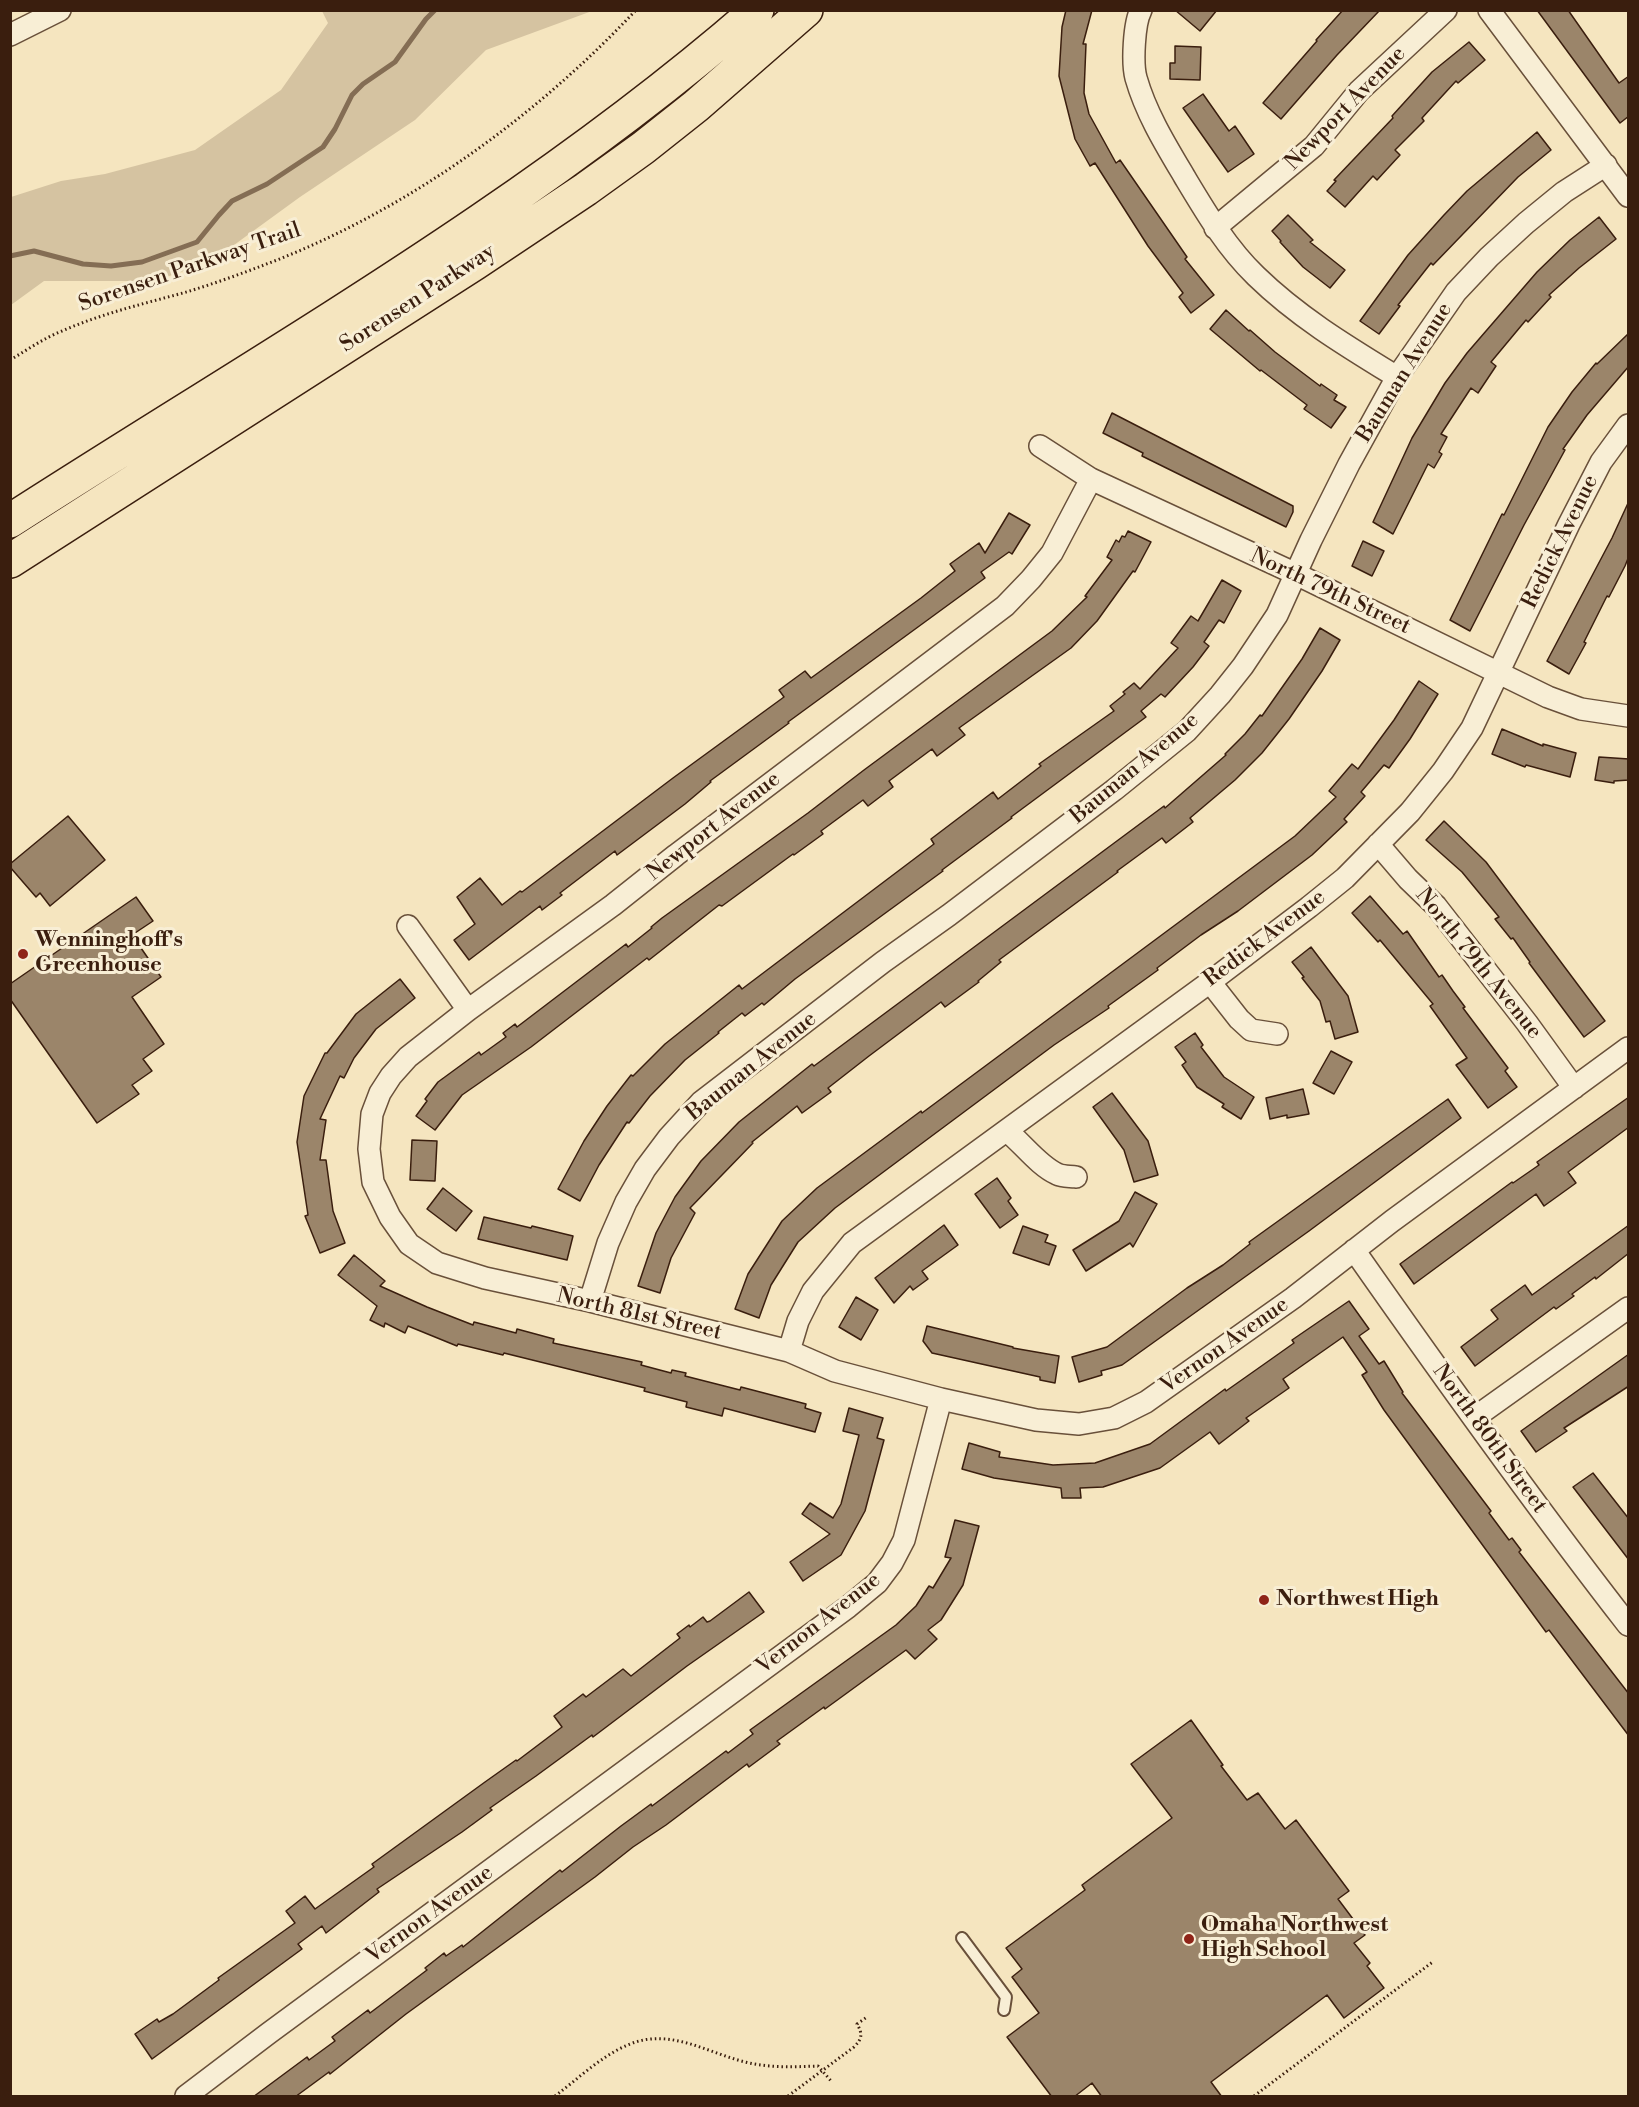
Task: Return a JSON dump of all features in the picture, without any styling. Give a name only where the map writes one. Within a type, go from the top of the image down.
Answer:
[{"type":"main road","name":"Sorensen Parkway","points":[[10,521],[437,250],[529,187],[665,88],[757,10]]},
{"type":"main road","name":"Sorensen Parkway","points":[[10,561],[475,263],[586,189],[696,106],[806,10]]},
{"type":"street","points":[[10,35],[60,10]]},
{"type":"street","points":[[1141,10],[1136,20],[1135,75],[1147,110],[1215,228],[1254,275],[1281,299],[1322,331],[1397,377]]},
{"type":"street","name":"Newport Avenue","points":[[1215,228],[1314,146],[1359,91],[1446,10]]},
{"type":"street","points":[[1489,10],[1629,196]]},
{"type":"street","name":"Bauman Avenue","points":[[590,1301],[608,1243],[626,1202],[645,1169],[669,1137],[701,1102],[883,962],[1114,790],[1187,731],[1220,695],[1243,666],[1277,615],[1349,464],[1397,377],[1456,291],[1489,257],[1564,192],[1606,165]]},
{"type":"street","name":"Redick Avenue","points":[[789,1351],[798,1321],[813,1291],[852,1243],[1210,982],[1345,878],[1410,812],[1443,771],[1472,728],[1601,462],[1629,425]]},
{"type":"street","name":"North 79th Street","points":[[1040,446],[1090,479],[1296,574],[1548,697],[1581,710],[1629,716]]},
{"type":"street","name":"Newport Avenue","points":[[373,1182],[369,1149],[372,1114],[380,1093],[408,1057],[468,1010],[614,905],[686,847],[1005,606],[1052,553],[1090,479]]},
{"type":"street","name":"North 79th Avenue","points":[[1378,844],[1408,879],[1436,906],[1527,1023],[1574,1088]]},
{"type":"street","points":[[408,926],[468,1010]]},
{"type":"street","points":[[1210,982],[1239,1019],[1251,1030],[1277,1034]]},
{"type":"street","name":"Vernon Avenue","points":[[186,2097],[269,2033],[877,1583],[892,1563],[904,1540],[941,1399],[1036,1420],[1079,1424],[1114,1418],[1146,1402],[1293,1298],[1354,1250],[1629,1048]]},
{"type":"street","points":[[1007,1131],[1051,1170],[1059,1175],[1076,1177]]},
{"type":"street","name":"North 81st Street","points":[[373,1182],[390,1217],[409,1244],[437,1263],[504,1283],[590,1301],[789,1351],[835,1371],[941,1399]]},
{"type":"street","name":"North 80th Street","points":[[1354,1250],[1557,1534],[1629,1624]]},
{"type":"street","points":[[1474,1418],[1629,1308]]},
{"type":"lane","points":[[962,1938],[1006,1997],[1004,2010]]},
{"type":"path","name":"Sorensen Parkway Trail","points":[[10,360],[59,331],[186,292],[266,264],[327,238],[379,211],[454,165],[542,100],[610,38],[636,10]]},
{"type":"path","points":[[1254,2097],[1434,1961]]},
{"type":"path","points":[[788,2097],[861,2041],[862,2035],[857,2024],[867,2017]]},
{"type":"path","points":[[555,2097],[628,2045],[658,2037],[671,2038],[744,2062],[770,2067],[818,2067],[832,2082]]},
{"type":"shaded area","points":[[322,11],[592,11],[486,50],[415,120],[300,197],[212,261],[155,281],[44,281],[11,305],[11,197],[61,181],[105,174],[195,150],[281,90],[328,23]]},
{"type":"building","points":[[1066,10],[1092,10],[1083,44],[1086,44],[1084,93],[1089,114],[1116,163],[1120,160],[1187,257],[1185,259],[1214,295],[1191,313],[1179,297],[1183,293],[1148,246],[1095,163],[1090,166],[1075,139],[1059,76],[1062,27]]},
{"type":"building","points":[[1175,10],[1217,10],[1200,31]]},
{"type":"building","points":[[1343,10],[1380,10],[1281,119],[1263,103]]},
{"type":"building","points":[[1537,10],[1568,10],[1619,83],[1629,76],[1629,116],[1620,123]]},
{"type":"building","points":[[1469,42],[1485,60],[1458,83],[1456,81],[1422,118],[1424,121],[1395,150],[1400,155],[1377,180],[1373,176],[1345,207],[1327,191],[1336,181],[1334,180],[1393,118],[1392,116],[1432,72]]},
{"type":"building","points":[[1175,46],[1201,47],[1200,80],[1170,79],[1170,63],[1175,63]]},
{"type":"building","points":[[1203,94],[1229,131],[1235,126],[1254,154],[1228,172],[1183,108]]},
{"type":"building","points":[[1537,132],[1551,150],[1518,177],[1433,265],[1431,263],[1398,305],[1400,306],[1379,334],[1360,321],[1408,255],[1444,215],[1467,191]]},
{"type":"building","points":[[1288,215],[1313,240],[1310,242],[1345,270],[1330,288],[1303,267],[1272,231]]},
{"type":"building","points":[[1599,217],[1616,239],[1549,295],[1551,297],[1528,322],[1526,320],[1491,362],[1496,366],[1478,393],[1471,388],[1441,434],[1447,437],[1439,452],[1442,454],[1434,468],[1428,464],[1393,534],[1373,522],[1412,438],[1445,383],[1467,353],[1537,272],[1570,240]]},
{"type":"building","points":[[1226,310],[1275,352],[1320,386],[1321,384],[1337,395],[1334,400],[1346,407],[1331,428],[1304,409],[1307,405],[1260,371],[1210,329]]},
{"type":"building","points":[[1629,333],[1629,366],[1587,415],[1563,449],[1565,450],[1470,631],[1450,620],[1548,427],[1596,363]]},
{"type":"building","points":[[1112,413],[1293,506],[1293,512],[1286,527],[1142,456],[1143,453],[1103,433]]},
{"type":"building","points":[[1629,501],[1629,556],[1569,674],[1547,661]]},
{"type":"building","points":[[1009,513],[1030,525],[1012,554],[1009,552],[981,572],[985,578],[788,722],[617,855],[615,851],[560,893],[562,895],[542,910],[540,906],[469,960],[454,940],[475,924],[457,897],[480,878],[502,905],[520,891],[522,892],[784,697],[779,690],[805,671],[811,678],[921,598],[955,571],[950,564],[979,543],[985,553]]},
{"type":"building","points":[[1128,531],[1151,542],[1135,572],[1133,571],[1097,621],[1071,648],[959,728],[965,735],[937,756],[932,749],[889,781],[893,787],[868,806],[863,800],[821,831],[823,834],[722,906],[719,905],[649,960],[647,958],[531,1047],[462,1095],[435,1130],[416,1116],[438,1082],[479,1052],[481,1055],[506,1037],[503,1033],[515,1024],[517,1027],[626,944],[628,947],[662,918],[808,813],[1052,631],[1087,597],[1085,596],[1112,560],[1107,557],[1116,540],[1119,542]]},
{"type":"building","points":[[1363,541],[1384,551],[1372,576],[1352,566]]},
{"type":"building","points":[[1222,580],[1241,591],[1224,623],[1219,620],[1204,642],[1209,646],[1165,697],[1161,694],[1141,711],[1146,717],[1011,817],[943,871],[795,979],[764,1005],[762,1003],[745,1016],[742,1013],[685,1060],[650,1096],[629,1123],[627,1122],[599,1165],[580,1201],[558,1189],[584,1141],[631,1075],[633,1076],[665,1044],[739,985],[742,989],[934,844],[931,839],[993,792],[998,799],[1041,766],[1039,764],[1114,711],[1110,706],[1125,694],[1123,692],[1134,683],[1140,689],[1178,648],[1171,643],[1191,616],[1198,621]]},
{"type":"building","points":[[1320,628],[1340,640],[1322,671],[1262,753],[1235,780],[1190,818],[1193,822],[1166,843],[1162,838],[1117,871],[999,960],[1001,962],[979,982],[945,1007],[941,1002],[828,1088],[831,1092],[802,1113],[797,1106],[752,1142],[690,1208],[695,1213],[671,1258],[660,1293],[638,1286],[656,1233],[675,1197],[701,1161],[739,1122],[812,1064],[814,1066],[1164,806],[1165,808],[1226,755],[1260,715],[1262,716],[1302,659]]},
{"type":"building","points":[[1419,681],[1438,694],[1389,768],[1384,765],[1361,792],[1365,796],[1344,819],[1347,822],[1312,855],[1157,968],[1158,970],[1108,1006],[1109,1008],[1054,1045],[835,1208],[798,1242],[771,1285],[759,1318],[735,1309],[748,1274],[782,1221],[817,1188],[921,1111],[922,1113],[1295,836],[1336,797],[1329,791],[1352,764],[1358,769]]},
{"type":"building","points":[[1502,729],[1543,746],[1543,744],[1576,753],[1570,777],[1526,765],[1525,767],[1492,754]]},
{"type":"building","points":[[1599,757],[1629,759],[1629,780],[1614,781],[1614,783],[1595,780]]},
{"type":"building","points":[[68,816],[105,860],[50,906],[40,893],[36,897],[10,867],[10,864]]},
{"type":"building","points":[[1444,821],[1486,862],[1605,1021],[1584,1037],[1513,938],[1511,939],[1495,919],[1499,917],[1462,872],[1426,840]]},
{"type":"building","points":[[1370,896],[1403,934],[1407,931],[1439,977],[1442,975],[1465,1007],[1463,1008],[1508,1068],[1505,1071],[1517,1087],[1488,1108],[1456,1065],[1467,1058],[1430,1006],[1433,1004],[1380,940],[1378,942],[1352,913]]},
{"type":"building","points":[[136,897],[153,921],[132,935],[161,977],[132,997],[164,1044],[143,1059],[152,1071],[132,1085],[139,1094],[97,1123],[10,999],[10,984]]},
{"type":"building","points":[[1311,947],[1348,996],[1358,1032],[1335,1039],[1330,1021],[1326,1022],[1320,1001],[1292,962]]},
{"type":"building","points":[[400,979],[415,998],[376,1029],[354,1058],[344,1078],[340,1076],[320,1119],[326,1120],[320,1160],[326,1160],[333,1211],[345,1243],[320,1253],[305,1216],[308,1215],[297,1142],[304,1096],[325,1053],[356,1014]]},
{"type":"building","points":[[1195,1033],[1203,1045],[1201,1047],[1224,1077],[1254,1097],[1241,1119],[1222,1107],[1224,1104],[1197,1087],[1182,1065],[1186,1062],[1175,1047]]},
{"type":"building","points":[[1331,1051],[1352,1062],[1334,1094],[1313,1083]]},
{"type":"building","points":[[1303,1089],[1309,1114],[1287,1118],[1287,1115],[1270,1119],[1266,1098]]},
{"type":"building","points":[[1112,1093],[1148,1141],[1158,1175],[1134,1182],[1124,1150],[1093,1107]]},
{"type":"building","points":[[1629,1097],[1629,1127],[1568,1172],[1576,1183],[1544,1206],[1536,1194],[1414,1284],[1400,1264],[1512,1182],[1539,1165],[1537,1162]]},
{"type":"building","points":[[1448,1099],[1461,1118],[1309,1231],[1122,1365],[1101,1371],[1102,1375],[1079,1382],[1072,1357],[1107,1347],[1187,1288],[1223,1265],[1250,1244],[1249,1242]]},
{"type":"building","points":[[412,1140],[437,1141],[435,1181],[410,1180]]},
{"type":"building","points":[[997,1178],[1011,1198],[1008,1201],[1018,1215],[1000,1228],[975,1194]]},
{"type":"building","points":[[443,1188],[472,1211],[456,1231],[427,1209]]},
{"type":"building","points":[[1135,1192],[1157,1204],[1133,1247],[1130,1243],[1086,1271],[1073,1250],[1119,1221]]},
{"type":"building","points":[[484,1217],[573,1236],[567,1260],[478,1239]]},
{"type":"building","points":[[944,1225],[958,1245],[922,1271],[928,1279],[913,1290],[910,1286],[894,1303],[875,1278]]},
{"type":"building","points":[[1629,1225],[1629,1253],[1596,1279],[1595,1277],[1572,1294],[1574,1296],[1556,1309],[1554,1307],[1475,1366],[1461,1347],[1498,1319],[1491,1310],[1525,1285],[1532,1295]]},
{"type":"building","points":[[1023,1226],[1048,1235],[1045,1242],[1056,1246],[1049,1265],[1013,1253]]},
{"type":"building","points":[[354,1255],[385,1281],[380,1286],[473,1325],[474,1322],[516,1333],[517,1329],[554,1339],[553,1343],[642,1362],[641,1365],[671,1373],[672,1370],[686,1373],[685,1376],[740,1390],[741,1387],[806,1404],[805,1408],[821,1413],[815,1432],[724,1408],[722,1416],[686,1407],[687,1402],[644,1391],[645,1388],[504,1353],[503,1355],[458,1344],[457,1346],[408,1326],[405,1333],[385,1323],[384,1327],[370,1320],[377,1306],[338,1275]]},
{"type":"building","points":[[856,1297],[878,1310],[861,1340],[839,1327]]},
{"type":"building","points":[[1349,1301],[1369,1329],[1359,1336],[1379,1364],[1384,1361],[1402,1393],[1491,1511],[1489,1513],[1509,1540],[1512,1538],[1521,1550],[1519,1552],[1629,1694],[1629,1736],[1549,1630],[1546,1632],[1384,1410],[1362,1375],[1367,1372],[1343,1337],[1283,1379],[1289,1388],[1246,1418],[1249,1421],[1219,1444],[1210,1432],[1160,1468],[1103,1487],[1080,1488],[1081,1498],[1062,1498],[1061,1488],[994,1478],[962,1469],[969,1443],[1000,1452],[999,1457],[1053,1465],[1095,1463],[1150,1444],[1225,1389],[1226,1391],[1294,1343],[1292,1340]]},
{"type":"building","points":[[927,1326],[1013,1348],[1059,1356],[1055,1383],[1040,1380],[1040,1377],[932,1353],[923,1341]]},
{"type":"building","points":[[1629,1354],[1629,1386],[1564,1428],[1567,1431],[1536,1452],[1521,1431]]},
{"type":"building","points":[[849,1408],[883,1418],[877,1438],[884,1440],[865,1511],[841,1555],[803,1581],[790,1562],[830,1534],[802,1514],[810,1503],[833,1518],[841,1504],[859,1435],[843,1431]]},
{"type":"building","points":[[1593,1473],[1629,1519],[1629,1560],[1573,1487]]},
{"type":"building","points":[[955,1520],[979,1526],[963,1585],[941,1620],[928,1630],[937,1639],[915,1659],[906,1650],[825,1709],[824,1707],[777,1741],[780,1744],[749,1767],[747,1764],[633,1847],[406,2014],[330,2074],[329,2072],[295,2097],[253,2097],[307,2057],[309,2060],[335,2041],[332,2037],[368,2010],[370,2013],[427,1970],[425,1968],[444,1953],[446,1956],[462,1945],[463,1947],[560,1870],[562,1872],[621,1826],[726,1751],[728,1753],[753,1734],[750,1730],[896,1625],[916,1606],[929,1586],[933,1588],[951,1558],[945,1557]]},
{"type":"building","points":[[749,1592],[764,1612],[687,1666],[593,1737],[592,1735],[490,1808],[492,1810],[462,1832],[377,1889],[379,1892],[326,1933],[322,1926],[298,1944],[302,1949],[152,2059],[135,2034],[157,2019],[159,2022],[173,2014],[219,1980],[218,1978],[295,1923],[286,1911],[305,1896],[315,1909],[374,1867],[372,1864],[562,1727],[554,1716],[583,1694],[586,1697],[623,1669],[631,1676],[680,1638],[677,1634],[689,1625],[690,1627],[703,1617],[707,1622],[710,1621]]},
{"type":"building","name":"Omaha Northwest High School","points":[[1191,1720],[1223,1765],[1221,1766],[1247,1800],[1258,1793],[1285,1829],[1296,1820],[1349,1891],[1338,1899],[1365,1935],[1354,1943],[1370,1963],[1367,1966],[1384,1988],[1344,2018],[1327,1995],[1211,2082],[1222,2097],[1102,2097],[1092,2083],[1074,2097],[1052,2097],[1007,2037],[1039,2013],[1012,1977],[1022,1969],[1006,1948],[1085,1890],[1082,1885],[1172,1818],[1131,1764]]},
{"type":"waterway","points":[[10,256],[34,251],[83,264],[111,266],[142,262],[197,242],[232,201],[267,184],[323,147],[352,95],[363,84],[395,62],[435,10]]},
{"type":"place","name":"Wenninghoff's Greenhouse","points":[[23,954]]},
{"type":"place","name":"Northwest High","points":[[1264,1600]]},
{"type":"place","name":"Omaha Northwest High School","points":[[1189,1939]]}]
